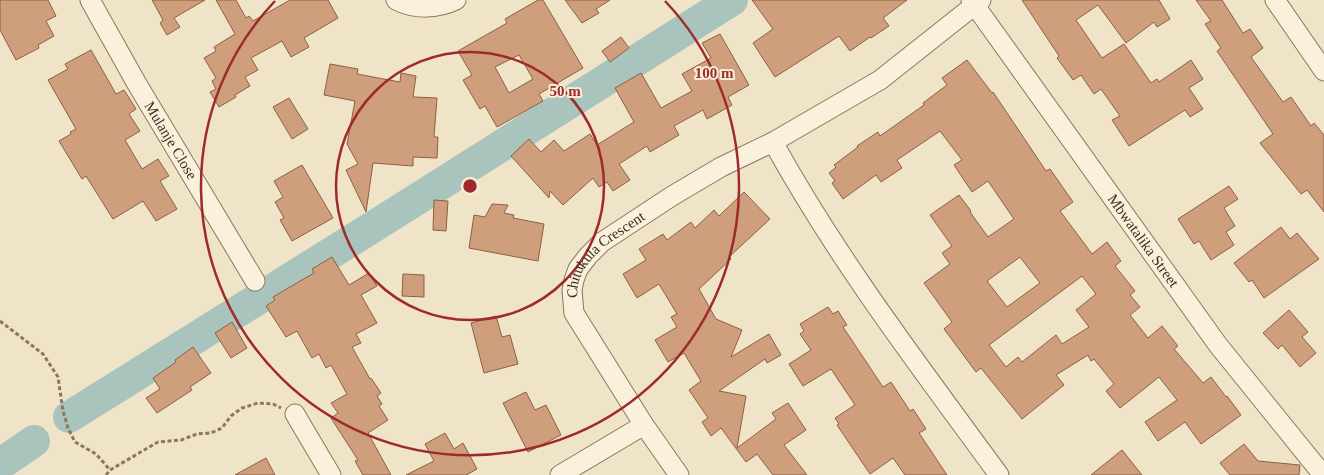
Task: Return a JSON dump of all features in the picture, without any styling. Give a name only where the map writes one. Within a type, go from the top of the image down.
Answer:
[{"type":"street","name":"Mulanje Close","points":[[90,0],[137,84],[255,281]]},
{"type":"street","points":[[396,0],[416,7],[431,8],[456,0]]},
{"type":"street","points":[[1275,0],[1324,71]]},
{"type":"street","name":"Chitukula Crescent","points":[[679,475],[644,425],[574,313],[572,290],[578,269],[602,242],[649,212],[721,167],[773,142],[880,80],[976,2]]},
{"type":"street","name":"Mbwatalika Street","points":[[976,2],[1218,345],[1323,475]]},
{"type":"street","points":[[773,142],[792,178],[883,317],[1000,475]]},
{"type":"street","points":[[294,414],[332,475]]},
{"type":"street","points":[[560,475],[644,425]]},
{"type":"path","points":[[0,321],[43,354],[58,377],[63,411],[75,442],[96,454],[110,470]]},
{"type":"path","points":[[106,475],[110,470],[158,442],[181,440],[197,434],[211,433],[222,428],[231,416],[242,408],[258,403],[274,404],[294,414]]},
{"type":"building","points":[[0,0],[48,0],[56,16],[46,21],[54,36],[38,45],[39,48],[16,60],[0,30]]},
{"type":"building","points":[[152,0],[205,0],[174,18],[180,27],[167,35],[160,23],[163,20]]},
{"type":"building","points":[[216,0],[236,0],[246,18],[249,16],[253,21],[290,0],[328,0],[338,18],[304,38],[309,47],[291,57],[282,41],[251,58],[258,70],[245,77],[250,86],[219,107],[210,92],[216,89],[212,81],[216,78],[204,58],[216,51],[214,47],[235,34]]},
{"type":"building","points":[[538,0],[543,0],[583,68],[539,94],[543,101],[497,127],[485,106],[480,109],[463,80],[472,75],[458,51],[507,23],[505,19]],"holes":[[[519,55],[533,79],[509,93],[495,67]]]},
{"type":"building","points":[[565,0],[610,0],[596,9],[599,13],[582,23]]},
{"type":"building","points":[[752,0],[907,0],[883,18],[889,26],[850,51],[839,36],[775,77],[753,43],[773,29]]},
{"type":"building","points":[[1022,0],[1159,0],[1170,19],[1157,27],[1154,22],[1126,43],[1098,5],[1076,20],[1102,58],[1124,44],[1151,83],[1157,79],[1159,82],[1191,60],[1203,79],[1189,88],[1203,109],[1190,117],[1185,110],[1129,146],[1112,120],[1120,116],[1101,89],[1094,94],[1081,75],[1073,80],[1057,58],[1059,56]]},
{"type":"building","points":[[1196,0],[1222,0],[1243,33],[1250,29],[1263,48],[1251,57],[1283,102],[1291,97],[1311,126],[1314,123],[1324,135],[1324,212],[1307,190],[1301,194],[1260,143],[1273,134],[1217,51],[1221,48],[1205,24],[1211,21]]},
{"type":"building","points":[[720,34],[749,85],[728,97],[732,105],[707,119],[703,110],[674,126],[679,135],[650,152],[647,146],[619,164],[630,180],[613,191],[607,182],[599,187],[593,178],[563,205],[550,191],[549,198],[511,156],[529,139],[541,152],[554,140],[564,151],[590,134],[597,145],[634,122],[615,88],[641,73],[661,108],[692,91],[682,74],[711,58],[702,43]]},
{"type":"building","points":[[621,37],[629,48],[610,62],[602,51]]},
{"type":"building","points":[[91,50],[116,94],[124,90],[136,109],[129,114],[140,131],[125,140],[142,169],[158,159],[169,176],[160,181],[177,209],[156,221],[143,201],[113,219],[86,176],[82,179],[59,141],[76,129],[48,80],[68,69],[65,64]]},
{"type":"building","points":[[967,60],[993,92],[1046,171],[1050,169],[1073,202],[1060,211],[1092,254],[1107,242],[1121,261],[1115,266],[1135,291],[1130,295],[1140,307],[1130,315],[1148,338],[1162,326],[1178,346],[1174,349],[1203,383],[1211,377],[1241,415],[1201,444],[1185,422],[1158,441],[1145,422],[1177,400],[1159,377],[1120,408],[1106,391],[1114,384],[1094,359],[1091,361],[1088,355],[1056,375],[1064,385],[1022,419],[981,368],[976,372],[944,329],[952,322],[924,283],[950,264],[942,253],[952,246],[930,215],[959,195],[988,237],[1014,219],[988,181],[972,192],[954,165],[962,160],[940,131],[897,160],[902,168],[881,182],[876,175],[843,199],[832,183],[835,181],[829,173],[836,167],[834,165],[857,146],[878,132],[880,136],[924,105],[923,103],[947,85],[942,78]],"holes":[[[1020,257],[1040,283],[1007,307],[987,281]],[[1082,276],[1096,294],[1076,310],[1089,327],[1062,344],[1056,335],[1022,362],[1018,357],[1006,367],[989,345]]]},
{"type":"building","points":[[330,64],[358,69],[357,74],[400,82],[401,73],[416,76],[413,97],[437,98],[434,137],[438,137],[437,158],[413,157],[413,166],[373,163],[366,212],[346,170],[358,164],[347,144],[355,101],[324,95]]},
{"type":"building","points":[[289,98],[308,129],[292,139],[273,107]]},
{"type":"building","points":[[302,165],[333,218],[292,241],[280,220],[284,218],[275,202],[283,197],[274,181]]},
{"type":"building","points":[[1229,186],[1238,199],[1224,208],[1235,226],[1226,232],[1234,245],[1211,260],[1199,241],[1194,244],[1178,219]]},
{"type":"building","points":[[744,192],[770,219],[729,257],[731,259],[699,289],[716,319],[742,330],[731,357],[769,334],[781,355],[767,363],[765,359],[719,391],[746,396],[737,448],[776,419],[772,413],[788,403],[806,430],[784,445],[807,475],[773,475],[757,454],[746,462],[721,428],[711,436],[702,422],[708,418],[689,390],[701,381],[684,353],[668,362],[655,340],[677,327],[671,317],[677,314],[659,284],[637,298],[623,274],[646,260],[639,249],[663,234],[667,240],[691,222],[695,228],[714,210],[719,216]]},
{"type":"building","points":[[434,200],[448,201],[446,231],[433,230]]},
{"type":"building","points":[[492,204],[508,205],[504,213],[514,215],[513,218],[544,224],[538,261],[469,248],[474,215],[485,217]]},
{"type":"building","points":[[1281,227],[1290,239],[1297,233],[1319,259],[1264,298],[1252,280],[1249,282],[1234,263]]},
{"type":"building","points":[[332,257],[349,285],[369,273],[377,286],[361,295],[377,323],[356,334],[361,343],[352,347],[370,379],[381,393],[377,396],[382,404],[379,406],[388,420],[368,433],[391,475],[363,475],[355,461],[358,460],[331,418],[338,413],[331,403],[347,394],[331,365],[326,368],[319,354],[312,358],[297,331],[286,337],[266,306],[275,300],[273,297],[314,273],[312,269]]},
{"type":"building","points":[[403,274],[424,275],[424,297],[402,296]]},
{"type":"building","points":[[828,307],[833,314],[838,311],[847,325],[843,327],[883,387],[891,382],[910,411],[913,409],[926,429],[919,433],[947,475],[905,475],[893,458],[870,474],[837,425],[839,424],[835,418],[855,405],[831,369],[803,386],[789,364],[811,350],[800,334],[804,331],[800,324]]},
{"type":"building","points":[[1289,310],[1308,332],[1302,337],[1316,353],[1300,367],[1282,345],[1278,349],[1263,333]]},
{"type":"building","points":[[496,316],[502,337],[510,335],[518,364],[484,373],[471,323]]},
{"type":"building","points":[[232,322],[247,348],[231,358],[215,333]]},
{"type":"building","points":[[193,347],[211,373],[190,387],[192,390],[157,413],[146,398],[160,389],[153,378]]},
{"type":"building","points":[[526,392],[535,410],[546,405],[561,435],[528,452],[503,403]]},
{"type":"building","points":[[445,433],[454,449],[463,443],[477,469],[466,475],[406,475],[434,461],[425,444]]},
{"type":"building","points":[[1244,444],[1258,461],[1300,465],[1299,475],[1230,475],[1220,463]]},
{"type":"building","points":[[1122,450],[1142,475],[1091,475]]},
{"type":"building","points":[[266,458],[275,475],[235,475]]},
{"type":"waterway","points":[[69,417],[732,0]]},
{"type":"waterway","points":[[5,461],[34,441]]}]
